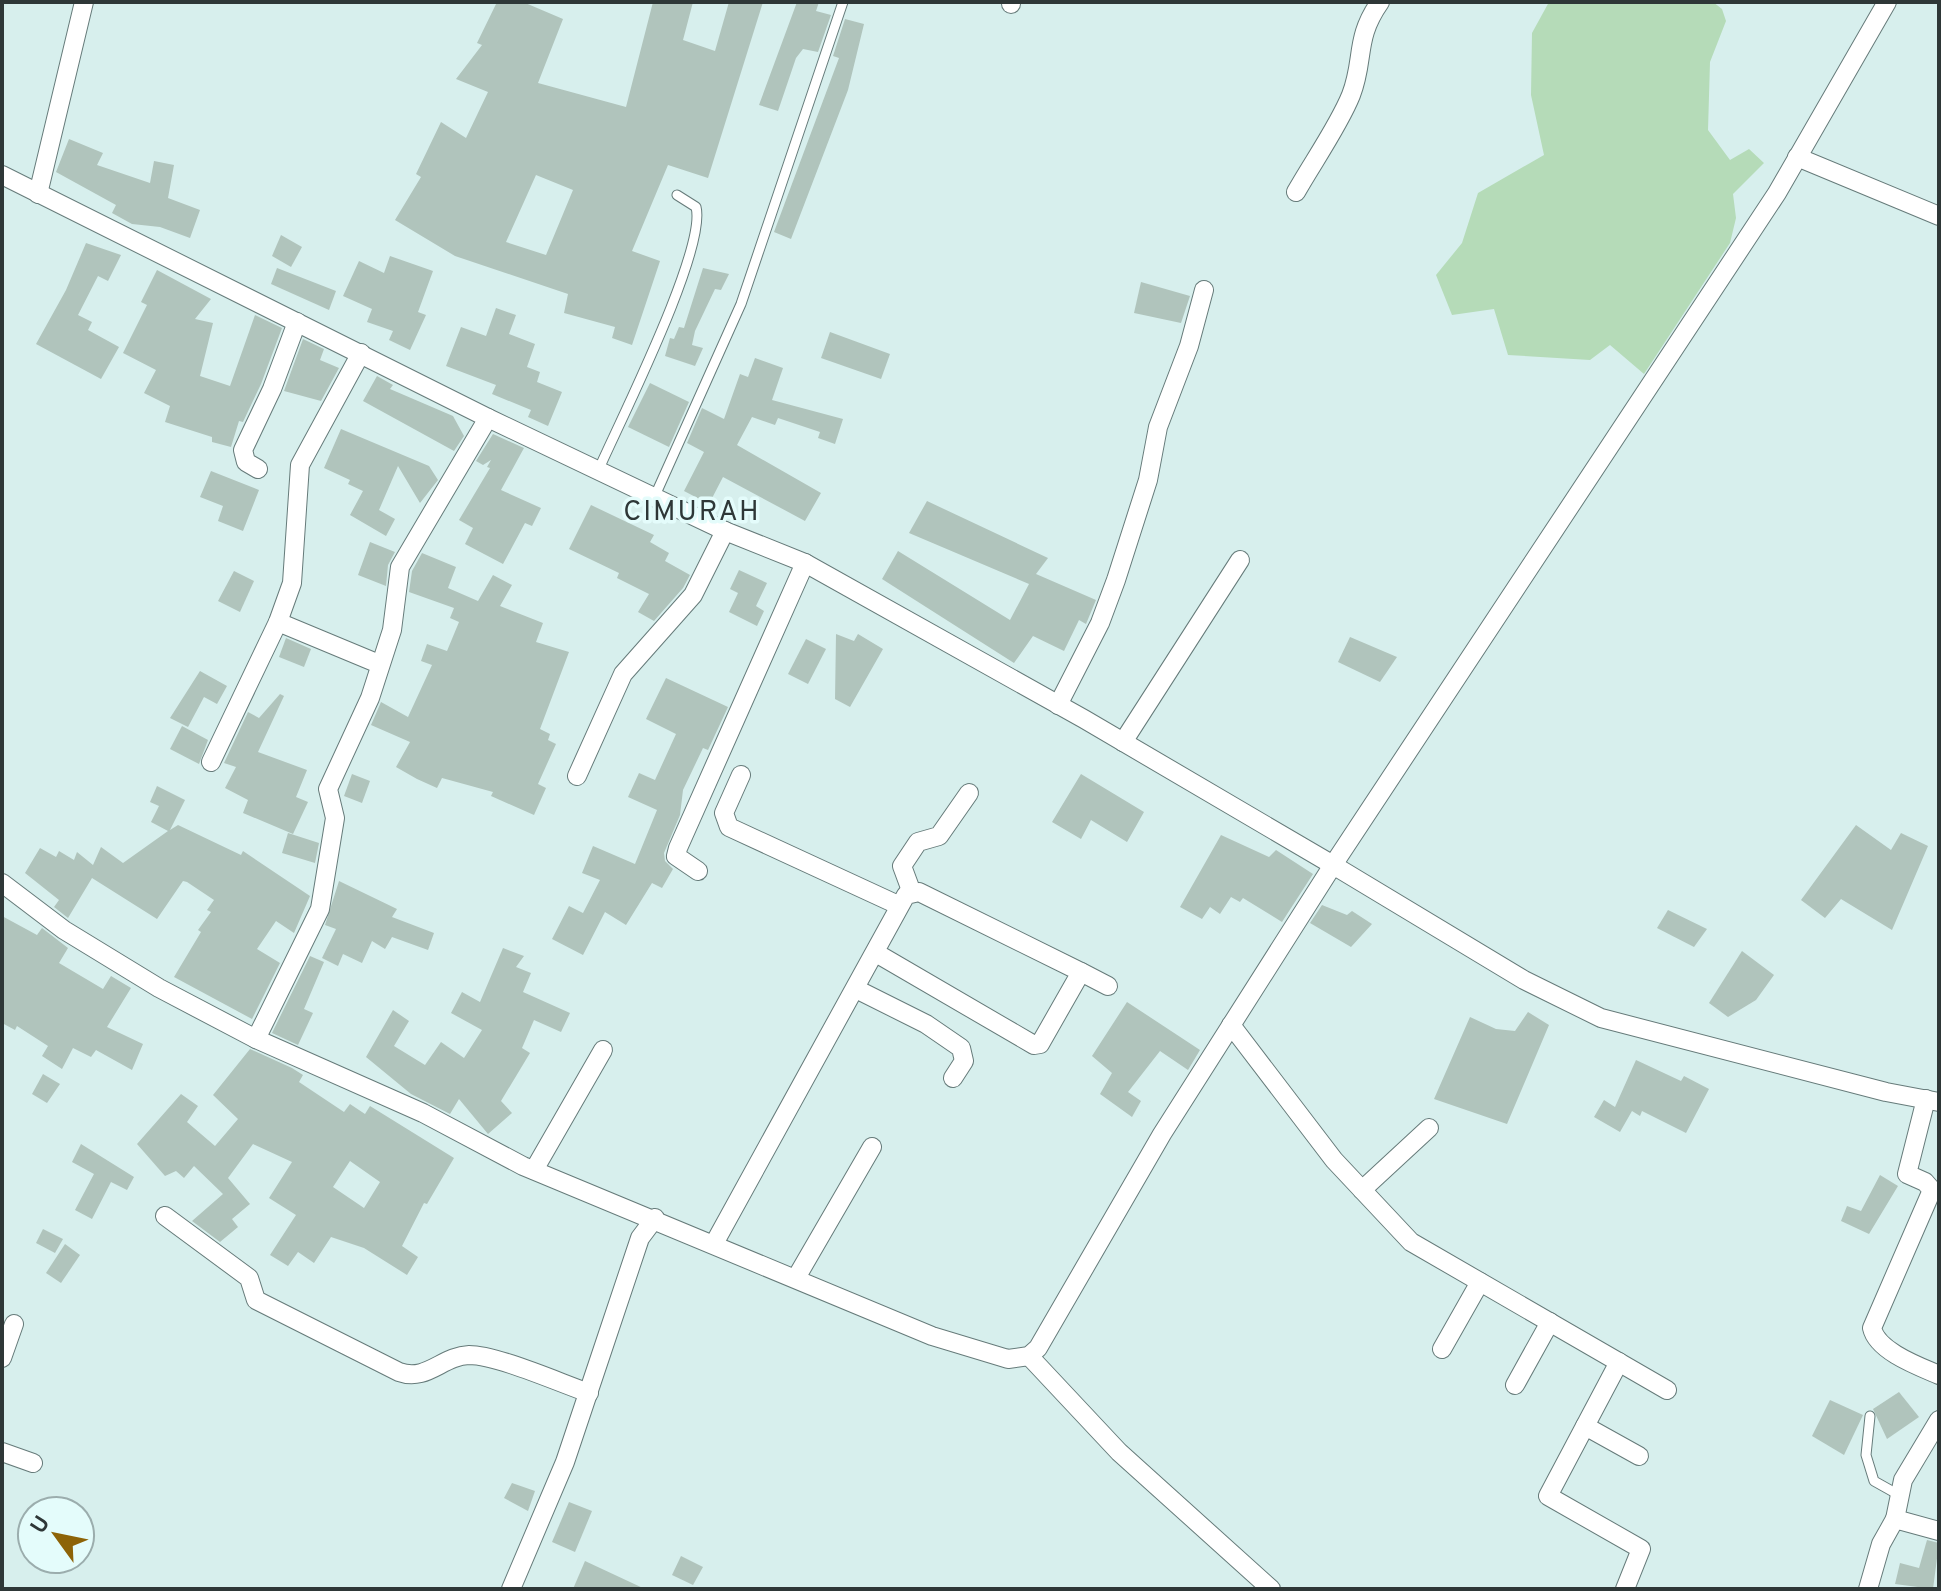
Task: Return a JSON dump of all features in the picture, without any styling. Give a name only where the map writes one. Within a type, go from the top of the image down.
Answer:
[{"type":"street","points":[[38,194],[84,2]]},
{"type":"street","points":[[1296,192],[1349,99],[1362,32],[1380,2]]},
{"type":"street","points":[[2,883],[77,938],[159,988],[256,1039],[423,1113],[534,1170],[715,1242],[932,1336],[998,1358],[1029,1356],[1044,1338],[1162,1134],[1333,865],[1797,157],[1887,2]]},
{"type":"street","points":[[1797,157],[1939,216]]},
{"type":"street","points":[[2,175],[488,418],[725,531],[805,563],[1123,742],[1524,980],[1601,1018],[1932,1101],[1907,1174],[1932,1190],[1872,1328],[1874,1337],[1888,1348],[1939,1375]]},
{"type":"street","points":[[1058,705],[1100,623],[1116,580],[1148,480],[1158,427],[1189,346],[1204,290]]},
{"type":"street","points":[[258,469],[246,462],[243,450],[272,389],[297,322]]},
{"type":"street","points":[[211,762],[278,622],[292,583],[300,465],[361,353]]},
{"type":"street","points":[[256,1039],[320,909],[335,818],[328,789],[370,698],[392,630],[395,587],[406,551],[488,418]]},
{"type":"street","points":[[577,776],[623,674],[693,595],[725,531]]},
{"type":"street","points":[[1123,742],[1240,560]]},
{"type":"street","points":[[698,871],[679,861],[676,856],[678,848],[805,563]]},
{"type":"street","points":[[278,622],[379,664]]},
{"type":"street","points":[[741,775],[724,813],[724,822],[729,827],[905,899],[919,892],[1108,986]]},
{"type":"street","points":[[715,1242],[905,899],[902,866],[918,842],[939,836],[969,793]]},
{"type":"street","points":[[876,953],[1034,1045],[1040,1044],[1081,972]]},
{"type":"street","points":[[856,989],[958,1045],[964,1061],[953,1078]]},
{"type":"street","points":[[1231,1025],[1334,1160],[1411,1242],[1667,1390]]},
{"type":"street","points":[[534,1170],[603,1050]]},
{"type":"street","points":[[1362,1190],[1429,1128]]},
{"type":"street","points":[[796,1278],[872,1147]]},
{"type":"street","points":[[165,1216],[251,1280],[256,1300],[399,1372],[416,1377],[456,1358],[477,1356],[589,1393]]},
{"type":"street","points":[[511,1589],[551,1500],[640,1238],[655,1218]]},
{"type":"street","points":[[1442,1349],[1480,1282]]},
{"type":"street","points":[[1515,1385],[1550,1322]]},
{"type":"street","points":[[2,1358],[14,1324]]},
{"type":"street","points":[[1029,1356],[1119,1452],[1271,1589]]},
{"type":"street","points":[[1619,1362],[1548,1496],[1641,1549],[1625,1589]]},
{"type":"street","points":[[1868,1589],[1881,1544],[1895,1519],[1903,1480],[1939,1420]]},
{"type":"street","points":[[1585,1426],[1639,1456]]},
{"type":"street","points":[[2,1452],[33,1463]]},
{"type":"street","points":[[1895,1519],[1939,1531]]},
{"type":"lane","points":[[654,498],[741,304],[843,2]]},
{"type":"lane","points":[[598,471],[683,274],[698,217],[696,207],[677,195]]},
{"type":"lane","points":[[1870,1416],[1866,1455],[1874,1481],[1899,1495]]},
{"type":"green space","points":[[1549,2],[1713,2],[1722,9],[1726,21],[1710,62],[1708,130],[1730,160],[1749,149],[1764,163],[1733,194],[1736,218],[1730,243],[1644,374],[1610,345],[1590,360],[1508,355],[1494,309],[1452,315],[1436,275],[1462,243],[1478,193],[1544,155],[1531,95],[1532,33]]},
{"type":"building","points":[[497,2],[523,2],[563,19],[538,83],[626,107],[653,2],[693,2],[683,40],[715,51],[729,2],[763,2],[708,178],[668,165],[632,251],[660,261],[632,345],[612,338],[615,327],[564,313],[568,294],[455,256],[395,220],[421,177],[416,174],[441,122],[466,138],[488,92],[456,79],[482,45],[477,43]],"holes":[[[536,175],[573,190],[546,255],[506,242]]]},
{"type":"building","points":[[797,2],[819,2],[816,11],[831,15],[818,52],[803,49],[796,58],[778,111],[759,105]]},
{"type":"building","points":[[845,19],[864,24],[848,90],[791,239],[774,232],[839,58],[833,56]]},
{"type":"building","points":[[69,139],[103,153],[97,165],[150,183],[154,161],[174,165],[168,198],[200,210],[190,238],[160,227],[132,224],[112,213],[116,205],[56,172]]},
{"type":"building","points":[[281,235],[302,247],[291,267],[272,256]]},
{"type":"building","points":[[86,243],[121,255],[108,281],[98,276],[78,315],[92,322],[88,330],[119,347],[101,379],[36,344],[66,290]]},
{"type":"building","points":[[390,256],[433,271],[418,312],[426,315],[410,350],[389,340],[393,331],[367,322],[372,309],[343,296],[359,261],[384,273]]},
{"type":"building","points":[[277,268],[336,291],[329,310],[271,284]]},
{"type":"building","points":[[703,268],[729,274],[721,290],[715,289],[695,331],[692,345],[703,348],[695,366],[665,356],[670,338],[674,339],[679,327],[684,328]]},
{"type":"building","points":[[157,270],[211,299],[195,319],[213,323],[200,376],[230,386],[255,315],[282,328],[261,384],[243,422],[239,421],[231,447],[212,442],[212,437],[165,422],[170,406],[144,393],[156,370],[123,353],[147,305],[141,302]]},
{"type":"building","points":[[1141,282],[1190,296],[1181,323],[1134,313]]},
{"type":"building","points":[[496,308],[516,315],[509,334],[535,344],[527,367],[540,372],[537,382],[562,392],[548,426],[528,417],[531,410],[492,394],[496,385],[446,366],[461,327],[486,336]]},
{"type":"building","points":[[830,332],[890,354],[881,379],[821,358]]},
{"type":"building","points":[[303,339],[324,349],[320,360],[339,368],[321,401],[284,391]]},
{"type":"building","points":[[755,358],[783,368],[772,400],[843,419],[835,444],[818,438],[820,432],[778,418],[775,425],[752,417],[737,445],[821,493],[805,521],[723,477],[709,504],[684,491],[704,452],[687,443],[702,408],[724,419],[740,374],[748,377]]},
{"type":"building","points":[[377,376],[393,385],[390,389],[453,416],[464,436],[454,451],[363,401]]},
{"type":"building","points":[[650,383],[689,402],[669,447],[628,427]]},
{"type":"building","points":[[341,429],[429,466],[438,480],[420,503],[398,466],[379,510],[395,519],[386,536],[350,515],[363,491],[348,484],[350,480],[324,468]]},
{"type":"building","points":[[493,434],[524,448],[501,490],[541,508],[532,526],[525,523],[503,564],[465,544],[473,528],[459,520],[490,468],[487,467],[491,460],[483,465],[476,461]]},
{"type":"building","points":[[211,471],[259,490],[243,531],[218,521],[223,506],[200,497]]},
{"type":"building","points":[[927,501],[1048,558],[1036,574],[1096,600],[1086,624],[1079,620],[1064,651],[1033,636],[1014,663],[882,579],[898,551],[1010,620],[1029,584],[909,533]]},
{"type":"building","points":[[591,505],[654,535],[650,542],[669,553],[665,561],[690,575],[683,588],[654,621],[638,612],[649,594],[617,578],[619,573],[569,549]]},
{"type":"building","points":[[370,542],[395,552],[388,565],[386,586],[358,575]]},
{"type":"building","points":[[422,553],[456,567],[448,588],[478,601],[493,575],[512,585],[500,606],[543,623],[536,642],[569,652],[540,729],[550,734],[548,740],[556,744],[538,784],[546,788],[534,815],[491,796],[493,792],[442,778],[437,788],[417,779],[396,767],[410,742],[371,725],[381,702],[408,717],[432,665],[421,661],[427,644],[447,651],[459,622],[450,618],[454,608],[409,592],[412,571]]},
{"type":"building","points":[[739,570],[767,583],[756,606],[764,611],[757,626],[729,612],[738,593],[730,589]]},
{"type":"building","points":[[234,571],[254,581],[240,612],[218,601]]},
{"type":"building","points":[[836,634],[854,641],[858,634],[883,649],[850,707],[835,699]]},
{"type":"building","points":[[1350,637],[1397,657],[1380,682],[1338,662]]},
{"type":"building","points":[[286,638],[311,649],[304,667],[279,657]]},
{"type":"building","points":[[806,639],[826,649],[808,684],[788,674]]},
{"type":"building","points":[[200,671],[227,686],[217,704],[204,697],[188,727],[170,718]]},
{"type":"building","points":[[666,678],[728,707],[708,750],[703,748],[683,790],[680,815],[664,853],[665,861],[673,869],[662,888],[652,883],[626,925],[605,912],[583,955],[552,939],[569,906],[583,913],[600,880],[582,873],[593,846],[635,864],[657,810],[628,797],[639,773],[655,780],[676,734],[646,719]]},
{"type":"building","points":[[280,694],[284,696],[258,752],[307,770],[296,797],[308,802],[293,834],[243,813],[248,800],[225,788],[236,767],[224,763],[248,712],[259,718]]},
{"type":"building","points":[[182,726],[208,740],[199,764],[170,749]]},
{"type":"building","points":[[352,774],[370,781],[362,803],[344,796]]},
{"type":"building","points":[[1081,774],[1144,812],[1127,842],[1091,820],[1081,839],[1052,822]]},
{"type":"building","points":[[157,786],[185,800],[170,830],[178,825],[241,855],[243,851],[310,896],[294,933],[276,921],[257,949],[280,963],[252,1019],[174,977],[201,932],[198,930],[211,912],[207,910],[214,900],[187,882],[183,881],[157,919],[92,878],[68,918],[54,907],[59,900],[25,873],[40,848],[56,857],[59,851],[74,860],[77,852],[93,865],[101,847],[123,863],[168,831],[151,822],[159,806],[150,802]]},
{"type":"building","points":[[1856,825],[1891,850],[1901,833],[1928,846],[1892,930],[1841,899],[1825,918],[1801,900]]},
{"type":"building","points":[[288,833],[319,843],[315,863],[282,853]]},
{"type":"building","points":[[1221,835],[1269,857],[1276,850],[1313,874],[1282,922],[1243,898],[1240,902],[1231,897],[1220,914],[1210,907],[1202,919],[1180,907]]},
{"type":"building","points":[[339,881],[397,909],[392,917],[434,933],[428,950],[392,937],[385,949],[372,941],[362,963],[343,954],[338,966],[322,958],[336,929],[325,925]]},
{"type":"building","points":[[1322,905],[1347,915],[1352,911],[1372,924],[1351,947],[1310,923]]},
{"type":"building","points":[[1668,910],[1707,929],[1694,947],[1657,928]]},
{"type":"building","points":[[2,916],[37,935],[42,928],[68,948],[59,963],[103,989],[111,976],[131,988],[107,1027],[143,1044],[132,1070],[96,1050],[91,1057],[73,1048],[62,1069],[42,1056],[48,1046],[17,1026],[15,1030],[2,1023]]},
{"type":"building","points":[[503,948],[524,956],[516,967],[531,973],[523,992],[570,1013],[561,1032],[534,1020],[522,1048],[530,1053],[501,1101],[512,1113],[488,1134],[459,1099],[450,1114],[411,1094],[366,1057],[393,1010],[409,1021],[394,1046],[425,1065],[441,1042],[464,1058],[482,1030],[451,1013],[462,992],[480,1002]]},
{"type":"building","points":[[1742,951],[1774,975],[1756,1000],[1728,1017],[1709,1003]]},
{"type":"building","points":[[310,956],[324,962],[304,1009],[313,1013],[298,1045],[272,1033]]},
{"type":"building","points":[[1127,1002],[1200,1050],[1188,1070],[1160,1051],[1128,1092],[1141,1101],[1132,1117],[1100,1094],[1112,1073],[1092,1056]]},
{"type":"building","points":[[1528,1012],[1549,1025],[1507,1124],[1434,1099],[1470,1017],[1496,1029],[1515,1031]]},
{"type":"building","points":[[250,1049],[303,1075],[299,1082],[344,1112],[350,1104],[365,1114],[370,1106],[454,1158],[427,1204],[424,1203],[402,1246],[418,1257],[407,1275],[364,1248],[331,1237],[314,1263],[298,1252],[288,1266],[270,1255],[296,1215],[269,1198],[292,1162],[253,1144],[228,1178],[250,1204],[232,1219],[238,1227],[220,1242],[192,1221],[223,1194],[194,1166],[184,1178],[176,1171],[165,1176],[137,1144],[181,1094],[198,1106],[187,1122],[215,1146],[238,1119],[213,1095]],"holes":[[[350,1161],[380,1182],[364,1208],[333,1187]]]},
{"type":"building","points":[[1636,1060],[1681,1081],[1684,1076],[1709,1089],[1686,1133],[1642,1111],[1640,1116],[1632,1111],[1620,1132],[1594,1117],[1604,1100],[1615,1107]]},
{"type":"building","points":[[43,1074],[60,1084],[47,1103],[32,1094]]},
{"type":"building","points":[[81,1144],[134,1177],[127,1190],[111,1182],[92,1219],[75,1210],[94,1174],[72,1162]]},
{"type":"building","points":[[1880,1175],[1898,1186],[1869,1234],[1841,1221],[1847,1206],[1861,1211]]},
{"type":"building","points":[[43,1229],[63,1239],[55,1253],[36,1243]]},
{"type":"building","points":[[65,1244],[80,1255],[61,1283],[46,1273]]},
{"type":"building","points":[[1899,1392],[1919,1417],[1887,1439],[1873,1409]]},
{"type":"building","points":[[1830,1400],[1863,1415],[1844,1455],[1812,1436]]},
{"type":"building","points":[[512,1483],[535,1491],[528,1511],[504,1498]]},
{"type":"building","points":[[569,1502],[592,1511],[575,1552],[552,1542]]},
{"type":"building","points":[[1927,1540],[1939,1543],[1933,1589],[1895,1584],[1900,1563],[1919,1568]]},
{"type":"building","points":[[681,1556],[703,1567],[693,1585],[672,1575]]},
{"type":"building","points":[[585,1561],[645,1589],[573,1589]]},
{"type":"district","name":"CIMURAH","points":[[692,513]]}]
